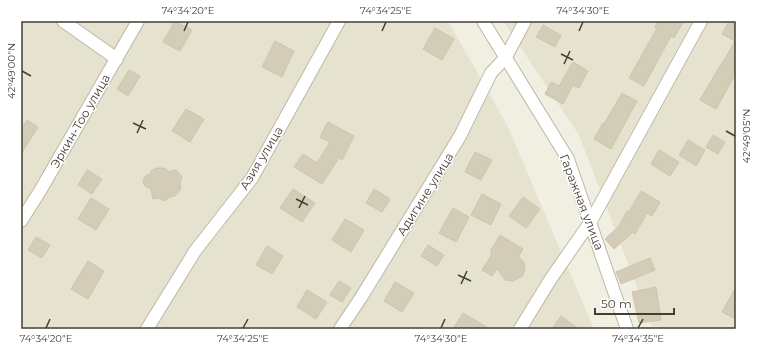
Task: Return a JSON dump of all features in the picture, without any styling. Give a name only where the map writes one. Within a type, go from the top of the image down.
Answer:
[{"type":"street","points":[[62,21],[117,59]]},
{"type":"street","name":"Эркин-Тоо улица","points":[[21,221],[138,21]]},
{"type":"street","name":"Азия улица","points":[[148,329],[195,251],[252,178],[339,21]]},
{"type":"street","name":"Гаражная улица","points":[[483,21],[568,159],[591,221],[627,329]]},
{"type":"street","name":"Адигине улица","points":[[340,329],[362,296],[460,136],[491,73],[506,57],[525,21]]},
{"type":"street","points":[[520,329],[550,280],[591,221],[701,21]]},
{"type":"shaded area","points":[[21,21],[448,21],[507,125],[594,329],[21,329]]},
{"type":"shaded area","points":[[503,21],[736,21],[736,329],[653,329],[579,135]]},
{"type":"building","points":[[175,21],[192,30],[180,51],[163,42]]},
{"type":"building","points":[[658,21],[684,21],[674,38],[671,36],[644,86],[629,78],[657,28],[655,27]]},
{"type":"building","points":[[729,21],[736,21],[736,73],[716,109],[700,100],[735,41],[722,34]]},
{"type":"building","points":[[543,25],[561,35],[555,47],[536,37]]},
{"type":"building","points":[[435,28],[454,39],[442,60],[423,49]]},
{"type":"building","points":[[275,41],[294,51],[282,77],[262,67]]},
{"type":"building","points":[[573,62],[588,71],[579,88],[573,85],[563,104],[545,94],[551,82],[559,86]]},
{"type":"building","points":[[129,70],[140,76],[128,96],[117,89]]},
{"type":"building","points":[[622,93],[637,101],[611,149],[594,139]]},
{"type":"building","points":[[186,109],[204,119],[190,142],[172,131]]},
{"type":"building","points":[[27,120],[38,127],[21,154],[21,130]]},
{"type":"building","points":[[328,122],[354,136],[342,160],[339,158],[322,184],[294,167],[303,154],[317,163],[330,142],[320,137]]},
{"type":"building","points":[[713,135],[725,142],[718,154],[706,147]]},
{"type":"building","points":[[688,140],[705,150],[696,166],[679,155]]},
{"type":"building","points":[[659,150],[679,162],[670,176],[651,164]]},
{"type":"building","points":[[475,152],[492,160],[481,180],[465,172]]},
{"type":"building","points":[[157,168],[164,168],[170,172],[174,170],[177,171],[182,177],[179,192],[175,196],[170,197],[165,201],[159,198],[153,199],[151,189],[145,186],[143,182],[145,176]]},
{"type":"building","points":[[87,170],[102,179],[92,194],[78,185]]},
{"type":"building","points":[[293,189],[315,203],[302,222],[280,208]]},
{"type":"building","points":[[374,189],[390,199],[382,212],[366,203]]},
{"type":"building","points":[[641,191],[660,202],[652,216],[647,213],[635,234],[633,232],[614,249],[605,239],[619,226],[627,211],[629,212]]},
{"type":"building","points":[[482,194],[501,204],[491,225],[471,215]]},
{"type":"building","points":[[523,197],[540,209],[526,228],[509,216]]},
{"type":"building","points":[[91,198],[109,209],[96,230],[78,219]]},
{"type":"building","points":[[453,208],[469,217],[456,242],[439,233]]},
{"type":"building","points":[[345,219],[364,230],[351,252],[332,240]]},
{"type":"building","points":[[500,235],[523,249],[518,257],[523,261],[525,266],[523,276],[513,281],[505,280],[497,269],[492,276],[482,270],[491,256],[491,250]]},
{"type":"building","points":[[36,237],[50,245],[42,258],[28,250]]},
{"type":"building","points":[[428,245],[444,255],[437,266],[421,256]]},
{"type":"building","points":[[267,246],[283,256],[272,274],[256,265]]},
{"type":"building","points":[[650,258],[655,270],[621,284],[616,272]]},
{"type":"building","points":[[88,261],[104,271],[88,299],[71,289]]},
{"type":"building","points":[[339,281],[351,288],[342,302],[330,295]]},
{"type":"building","points":[[395,282],[414,293],[402,312],[384,301]]},
{"type":"building","points":[[656,287],[661,320],[639,323],[632,292]]},
{"type":"building","points":[[736,287],[736,319],[722,312]]},
{"type":"building","points":[[307,290],[327,302],[316,319],[297,307]]},
{"type":"building","points":[[463,313],[490,329],[453,329]]},
{"type":"building","points":[[561,316],[579,329],[552,329]]}]
